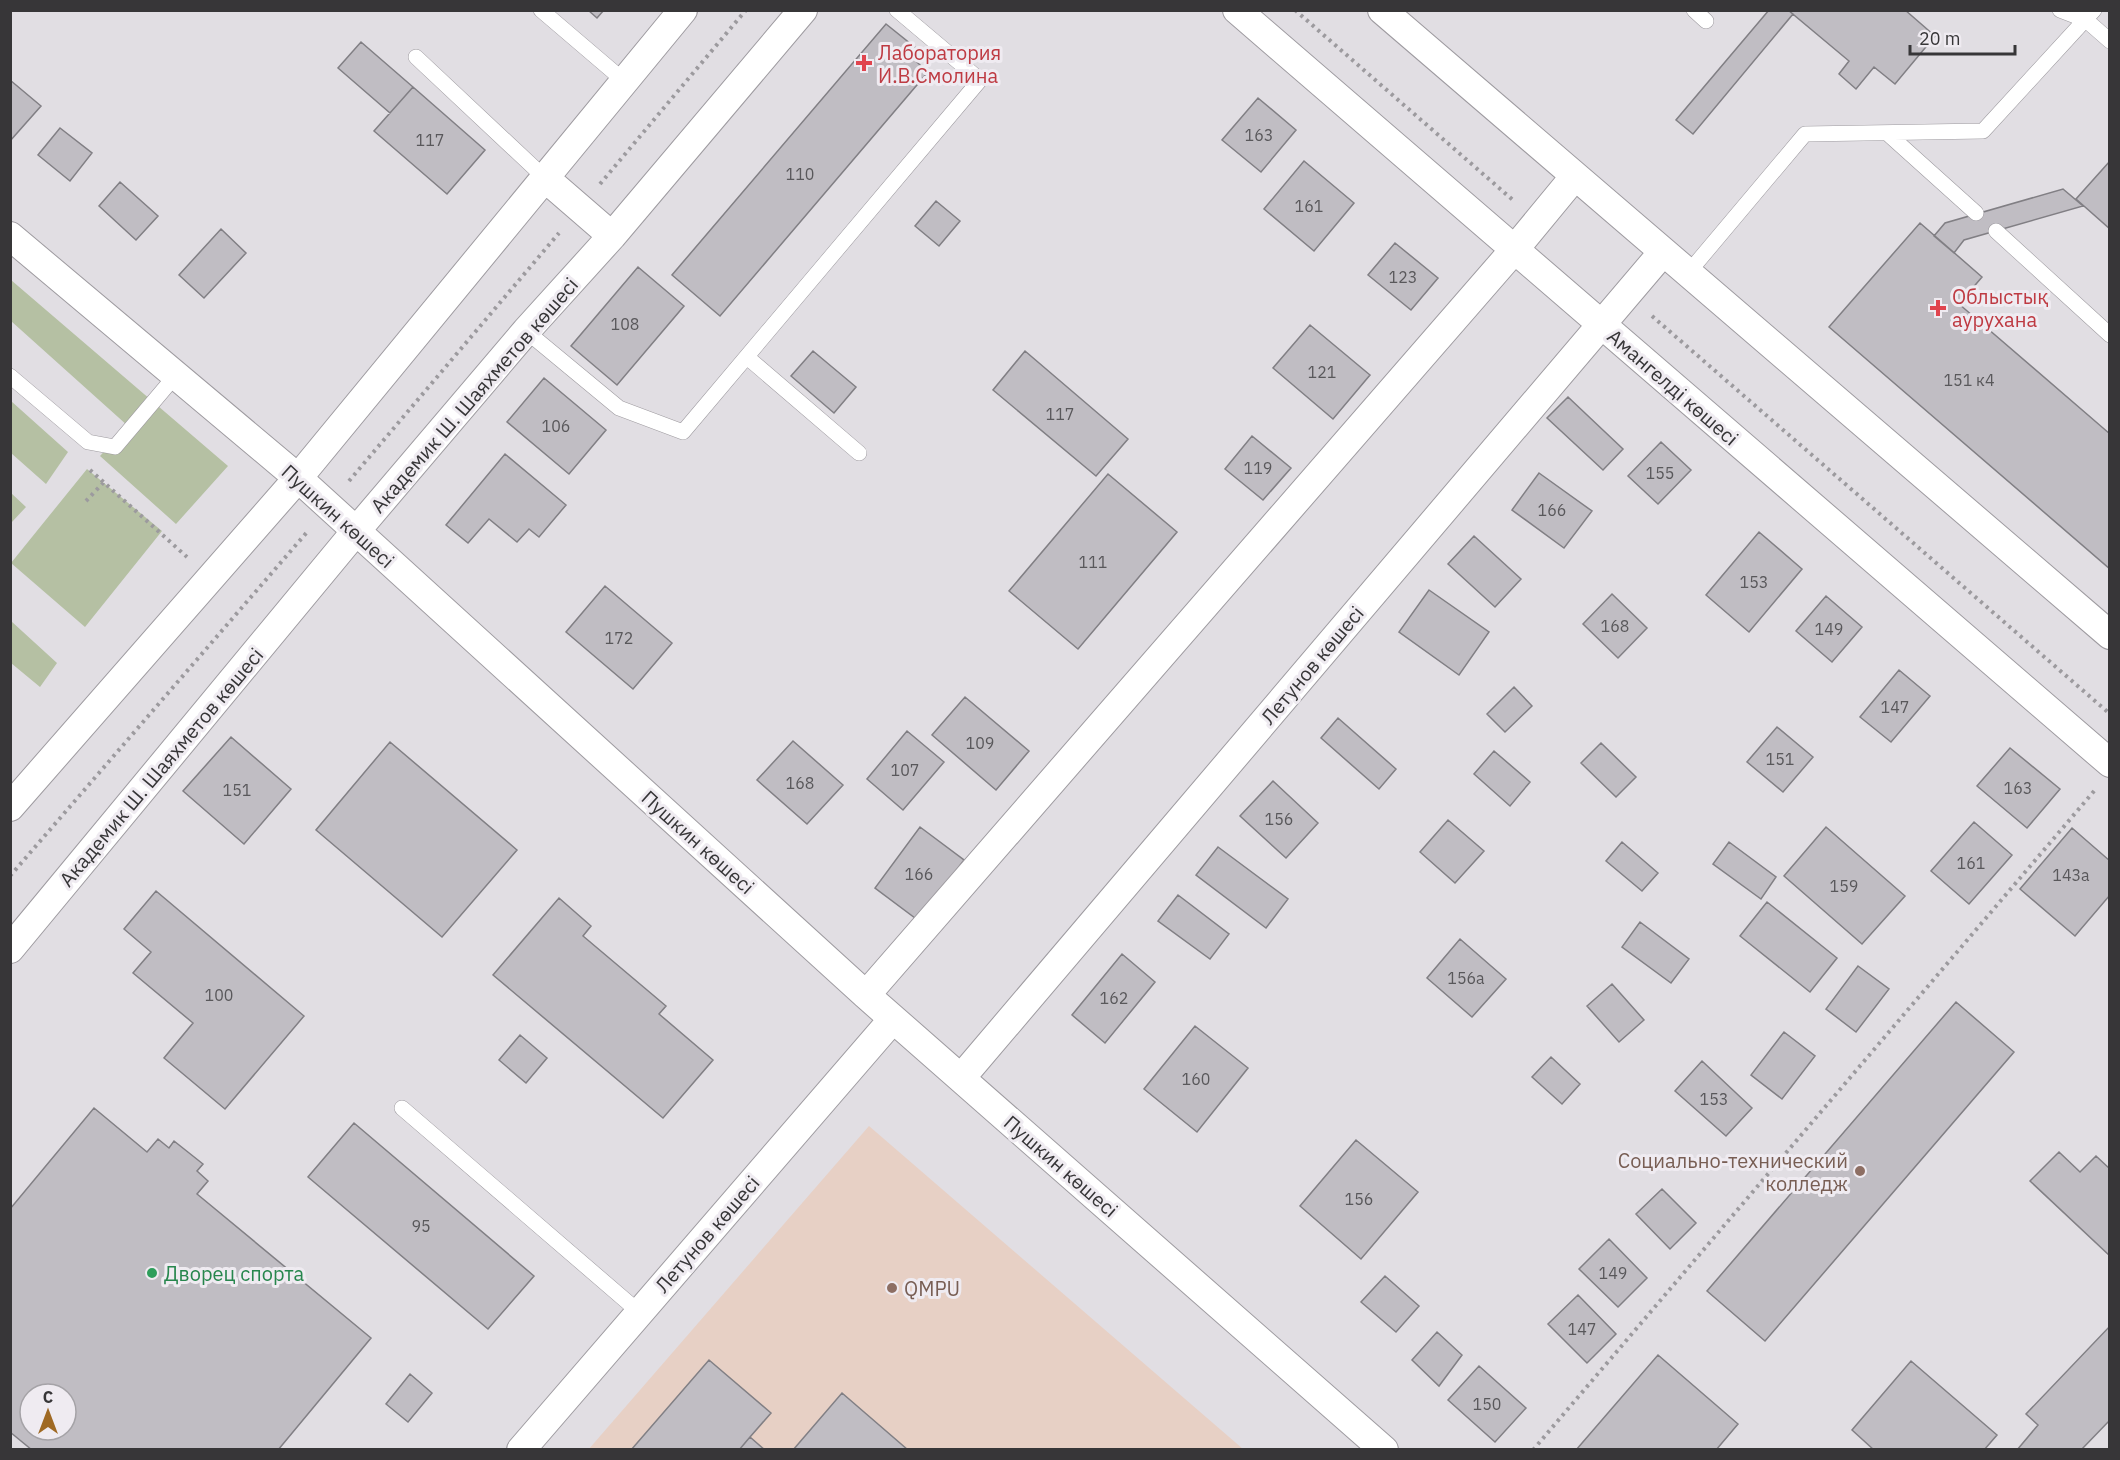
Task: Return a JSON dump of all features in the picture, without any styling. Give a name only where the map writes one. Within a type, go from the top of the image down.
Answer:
[{"type":"street","points":[[10,807],[298,478],[683,10]]},
{"type":"street","name":"Академик Ш. Шаяхметов көшесі","points":[[10,949],[356,531],[526,331],[612,236],[803,10]]},
{"type":"street","name":"Амангелді көшесі","points":[[1237,10],[1601,325],[2106,772]]},
{"type":"street","points":[[1382,10],[2109,635]]},
{"type":"street","points":[[866,995],[1514,250],[1575,176]]},
{"type":"street","points":[[545,178],[612,236]]},
{"type":"street","name":"Пушкин көшесі","points":[[10,236],[298,478],[866,995],[1384,1449]]},
{"type":"street","name":"Летунов көшесі","points":[[961,1078],[1663,252]]},
{"type":"street","name":"Летунов көшесі","points":[[521,1449],[893,1019]]},
{"type":"lane","points":[[541,10],[623,81]]},
{"type":"lane","points":[[526,331],[619,408],[683,432],[980,81],[897,10]]},
{"type":"lane","points":[[1694,10],[1706,21]]},
{"type":"lane","points":[[2060,10],[2090,15],[2109,41]]},
{"type":"lane","points":[[1688,273],[1805,134],[1983,131],[2090,15]]},
{"type":"lane","points":[[417,57],[545,178]]},
{"type":"lane","points":[[1887,133],[1976,213]]},
{"type":"lane","points":[[1996,231],[2109,335]]},
{"type":"lane","points":[[747,357],[859,453]]},
{"type":"lane","points":[[10,376],[88,442],[116,447],[176,375]]},
{"type":"lane","points":[[402,1108],[639,1312]]},
{"type":"path","points":[[10,876],[278,568],[746,10]]},
{"type":"path","points":[[1295,10],[1537,222]]},
{"type":"path","points":[[1647,311],[2109,714]]},
{"type":"path","points":[[87,467],[211,579]]},
{"type":"path","points":[[86,501],[104,482]]},
{"type":"path","points":[[1533,1449],[2106,772]]},
{"type":"shaded area","name":"QMPU","points":[[869,1126],[1243,1449],[588,1450]]},
{"type":"green space","points":[[11,280],[228,466],[176,524],[100,456],[128,426],[11,321]]},
{"type":"green space","points":[[11,401],[68,452],[46,484],[11,453]]},
{"type":"green space","points":[[87,469],[162,531],[85,627],[11,563]]},
{"type":"green space","points":[[11,493],[26,507],[11,523]]},
{"type":"green space","points":[[11,621],[57,663],[40,687],[11,663]]},
{"type":"building","points":[[588,10],[604,10],[597,18]]},
{"type":"building","points":[[1769,10],[1788,10],[1793,14],[1693,134],[1676,120]]},
{"type":"building","points":[[1788,10],[1905,10],[1935,36],[1895,84],[1874,67],[1856,89],[1839,74],[1849,61]]},
{"type":"building","points":[[886,24],[917,49],[911,57],[928,72],[720,316],[672,275]]},
{"type":"building","points":[[361,42],[413,87],[390,113],[338,68]]},
{"type":"building","points":[[10,80],[41,106],[10,141]]},
{"type":"building","points":[[413,87],[485,150],[447,194],[374,131]]},
{"type":"building","points":[[1258,98],[1296,130],[1261,172],[1222,140]]},
{"type":"building","points":[[60,128],[92,153],[70,181],[38,155]]},
{"type":"building","points":[[1304,161],[1354,203],[1314,251],[1264,209]]},
{"type":"building","points":[[2110,161],[2110,229],[2076,199]]},
{"type":"building","points":[[120,182],[158,216],[136,240],[99,206]]},
{"type":"building","points":[[2063,189],[2083,206],[1964,240],[1954,253],[1934,236],[1945,223]]},
{"type":"building","points":[[936,201],[960,221],[939,246],[915,226]]},
{"type":"building","points":[[1920,223],[1982,277],[1959,304],[2110,434],[2110,569],[1829,327]]},
{"type":"building","points":[[221,229],[246,253],[204,298],[179,275]]},
{"type":"building","points":[[1395,243],[1438,278],[1411,310],[1368,275]]},
{"type":"building","points":[[638,267],[684,306],[617,385],[571,346]]},
{"type":"building","points":[[1310,325],[1370,375],[1333,419],[1273,368]]},
{"type":"building","points":[[813,351],[856,387],[834,413],[791,376]]},
{"type":"building","points":[[1025,351],[1128,439],[1096,476],[993,390]]},
{"type":"building","points":[[544,378],[606,430],[569,474],[507,422]]},
{"type":"building","points":[[1568,397],[1623,449],[1603,470],[1547,418]]},
{"type":"building","points":[[1252,436],[1291,468],[1263,500],[1225,469]]},
{"type":"building","points":[[1661,442],[1691,470],[1658,504],[1628,476]]},
{"type":"building","points":[[505,454],[566,505],[539,537],[529,529],[517,542],[489,519],[468,543],[446,525]]},
{"type":"building","points":[[1539,473],[1592,511],[1564,548],[1512,510]]},
{"type":"building","points":[[1108,474],[1177,532],[1078,649],[1009,591]]},
{"type":"building","points":[[1759,532],[1802,569],[1749,632],[1706,595]]},
{"type":"building","points":[[1474,536],[1521,579],[1495,607],[1448,564]]},
{"type":"building","points":[[605,586],[672,643],[633,689],[566,632]]},
{"type":"building","points":[[1429,590],[1489,632],[1459,675],[1399,632]]},
{"type":"building","points":[[1612,594],[1647,628],[1618,658],[1583,624]]},
{"type":"building","points":[[1826,596],[1862,627],[1832,662],[1796,631]]},
{"type":"building","points":[[1899,670],[1930,696],[1891,742],[1860,717]]},
{"type":"building","points":[[1514,687],[1532,706],[1505,732],[1487,714]]},
{"type":"building","points":[[965,697],[1029,751],[996,790],[932,735]]},
{"type":"building","points":[[1338,718],[1396,769],[1379,789],[1321,738]]},
{"type":"building","points":[[1777,727],[1813,757],[1783,792],[1747,762]]},
{"type":"building","points":[[907,731],[944,762],[903,810],[867,779]]},
{"type":"building","points":[[231,737],[291,789],[244,844],[183,791]]},
{"type":"building","points":[[793,741],[843,785],[807,824],[757,780]]},
{"type":"building","points":[[390,742],[517,850],[442,937],[316,830]]},
{"type":"building","points":[[1601,743],[1636,777],[1616,797],[1581,763]]},
{"type":"building","points":[[2010,748],[2060,789],[2027,828],[1977,786]]},
{"type":"building","points":[[1494,751],[1530,782],[1510,806],[1474,774]]},
{"type":"building","points":[[1273,781],[1318,823],[1286,858],[1240,816]]},
{"type":"building","points":[[1448,820],[1484,851],[1455,883],[1420,852]]},
{"type":"building","points":[[1974,822],[2012,855],[1969,904],[1931,871]]},
{"type":"building","points":[[920,827],[964,860],[919,921],[875,888]]},
{"type":"building","points":[[1826,827],[1905,896],[1862,944],[1784,876]]},
{"type":"building","points":[[2072,828],[2110,861],[2110,895],[2075,936],[2020,889]]},
{"type":"building","points":[[1622,842],[1658,873],[1642,891],[1606,861]]},
{"type":"building","points":[[1729,842],[1776,877],[1761,899],[1713,864]]},
{"type":"building","points":[[1218,847],[1288,899],[1266,928],[1196,875]]},
{"type":"building","points":[[156,891],[304,1016],[225,1109],[164,1058],[193,1023],[133,973],[151,952],[124,929]]},
{"type":"building","points":[[1178,895],[1229,934],[1210,959],[1158,921]]},
{"type":"building","points":[[559,898],[591,926],[583,936],[666,1006],[659,1014],[713,1060],[663,1118],[493,975]]},
{"type":"building","points":[[1767,902],[1837,958],[1810,992],[1740,936]]},
{"type":"building","points":[[1640,922],[1689,959],[1671,983],[1622,947]]},
{"type":"building","points":[[1460,939],[1506,979],[1472,1017],[1427,978]]},
{"type":"building","points":[[1122,954],[1155,982],[1105,1043],[1072,1015]]},
{"type":"building","points":[[1858,966],[1889,989],[1856,1032],[1826,1009]]},
{"type":"building","points":[[1612,984],[1644,1020],[1619,1042],[1587,1006]]},
{"type":"building","name":"Социально-технический колледж","points":[[1956,1002],[2014,1052],[1765,1341],[1707,1291]]},
{"type":"building","points":[[1195,1026],[1248,1068],[1197,1132],[1144,1089]]},
{"type":"building","points":[[1784,1032],[1815,1056],[1782,1099],[1751,1075]]},
{"type":"building","points":[[520,1035],[547,1058],[526,1083],[499,1060]]},
{"type":"building","points":[[1551,1057],[1580,1084],[1562,1104],[1532,1077]]},
{"type":"building","points":[[1702,1061],[1752,1108],[1726,1136],[1675,1091]]},
{"type":"building","name":"Дворец спорта","points":[[94,1108],[147,1152],[158,1139],[169,1148],[174,1141],[203,1164],[197,1171],[208,1181],[197,1194],[371,1338],[278,1450],[32,1450],[22,1442],[78,1442],[78,1382],[18,1382],[18,1439],[10,1432],[10,1209]]},
{"type":"building","points":[[354,1123],[534,1276],[488,1329],[308,1177]]},
{"type":"building","points":[[1356,1140],[1418,1192],[1361,1259],[1300,1206]]},
{"type":"building","points":[[2059,1152],[2080,1172],[2096,1156],[2110,1169],[2110,1256],[2030,1181]]},
{"type":"building","points":[[1662,1189],[1696,1223],[1670,1249],[1636,1214]]},
{"type":"building","points":[[1609,1239],[1647,1278],[1618,1307],[1579,1269]]},
{"type":"building","points":[[1385,1276],[1419,1306],[1396,1332],[1361,1302]]},
{"type":"building","points":[[1578,1295],[1616,1334],[1587,1363],[1548,1324]]},
{"type":"building","points":[[2110,1326],[2110,1420],[2081,1450],[2017,1450],[2038,1425],[2026,1414]]},
{"type":"building","points":[[1437,1332],[1462,1355],[1439,1386],[1412,1360]]},
{"type":"building","points":[[1658,1355],[1738,1424],[1716,1450],[1576,1450]]},
{"type":"building","points":[[709,1360],[771,1413],[739,1450],[631,1450]]},
{"type":"building","points":[[1911,1361],[1997,1435],[1984,1450],[1874,1450],[1852,1430]]},
{"type":"building","points":[[1479,1366],[1526,1408],[1495,1442],[1448,1400]]},
{"type":"building","points":[[410,1374],[432,1393],[408,1422],[386,1404]]},
{"type":"building","points":[[842,1393],[908,1450],[793,1450]]},
{"type":"building","points":[[750,1437],[765,1450],[739,1450]]},
{"type":"place","name":"Лаборатория И.В.Смолина","points":[[864,63]]},
{"type":"place","name":"Облыстық аурухана","points":[[1938,308]]},
{"type":"place","name":"Социально-технический колледж","points":[[1860,1171]]},
{"type":"place","name":"Дворец спорта","points":[[152,1273]]},
{"type":"place","name":"QMPU","points":[[892,1288]]}]
